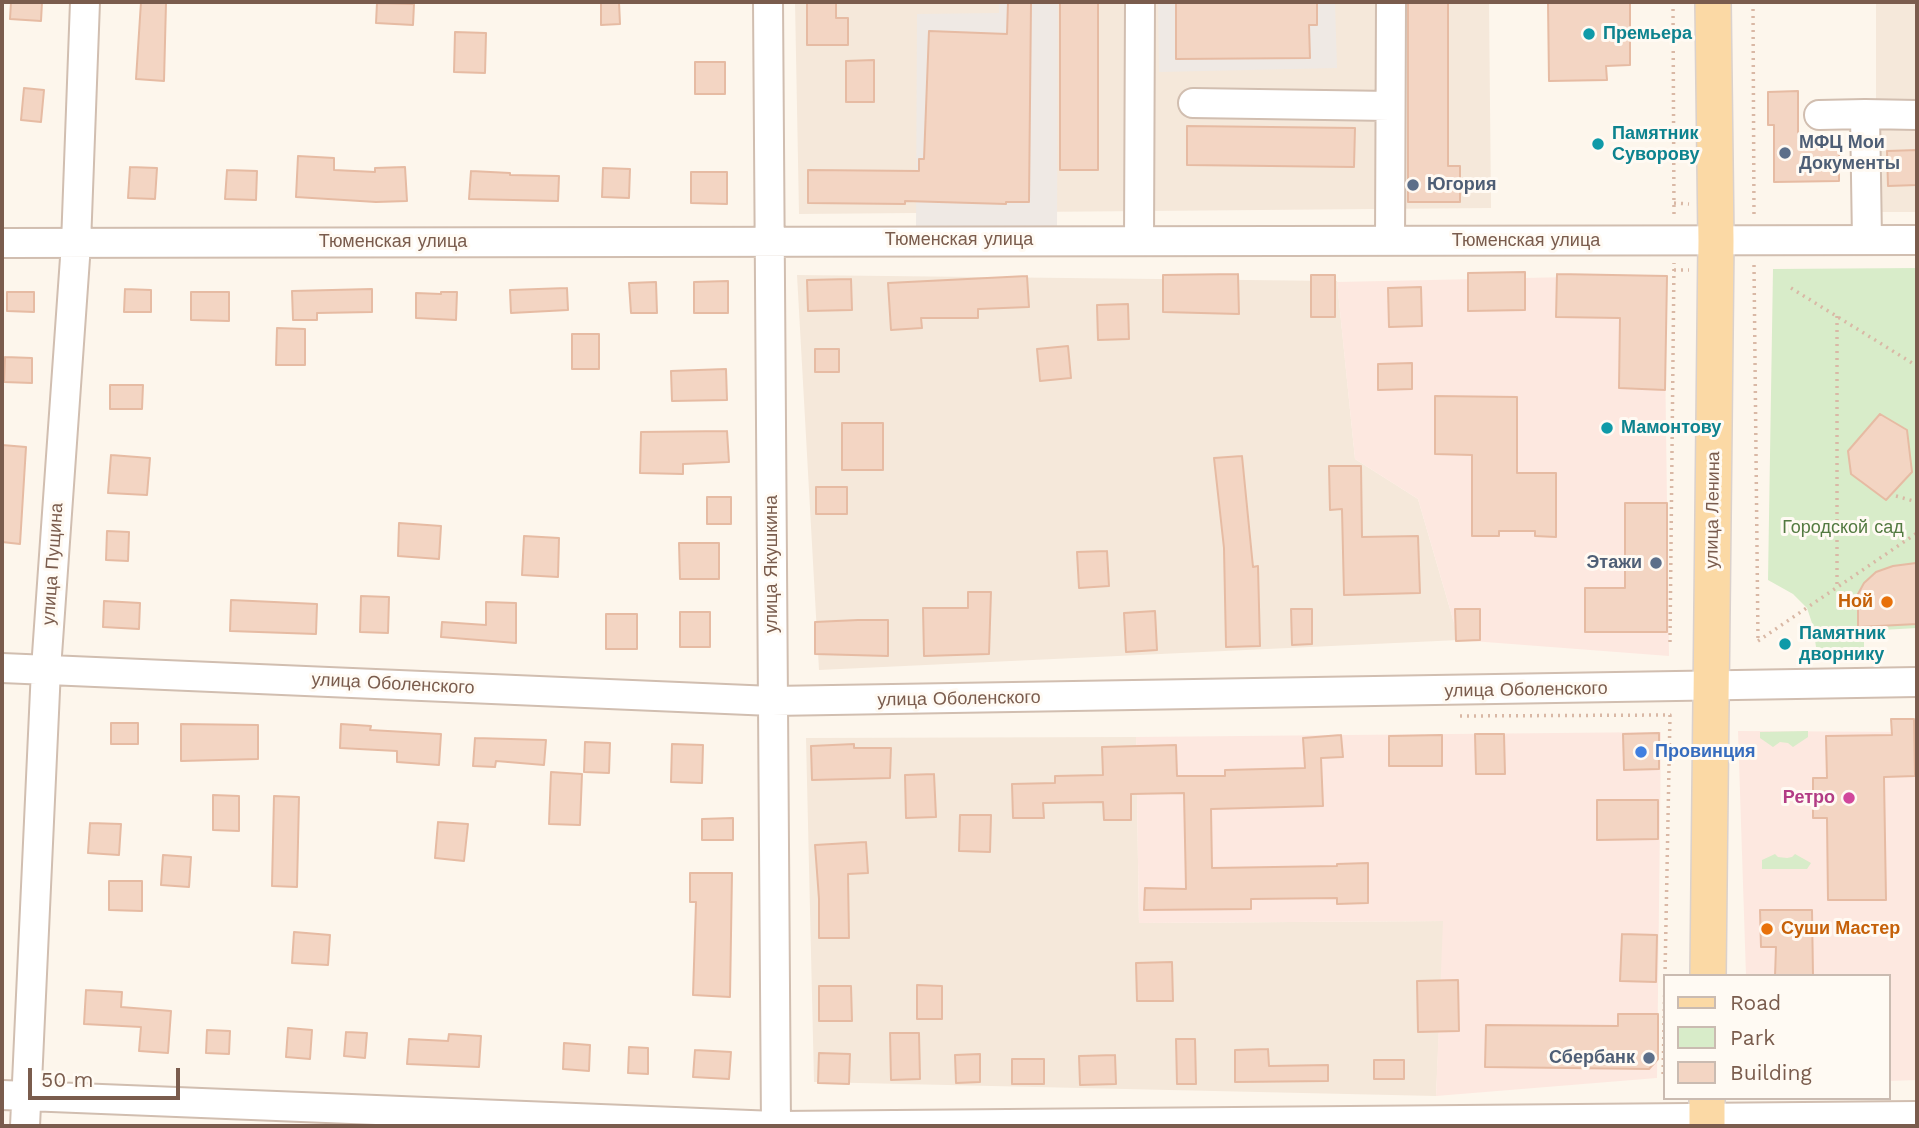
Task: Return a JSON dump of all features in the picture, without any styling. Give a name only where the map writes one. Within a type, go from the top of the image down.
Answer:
[{"type":"main road","name":"улица Ленина","points":[[1708,974],[1716,242],[1713,2]]},
{"type":"street","name":"улица Пущина","points":[[25,1126],[14,1096],[76,244],[85,2]]},
{"type":"street","name":"улица Якушкина","points":[[768,2],[777,1126]]},
{"type":"street","points":[[1139,241],[1140,2]]},
{"type":"street","points":[[1390,241],[1391,2]]},
{"type":"street","points":[[1193,103],[1390,106]]},
{"type":"street","points":[[1865,114],[1867,240]]},
{"type":"street","points":[[1819,115],[1917,115]]},
{"type":"street","name":"Тюменская улица","points":[[2,243],[1917,240]]},
{"type":"street","name":"улица Оболенского","points":[[2,668],[772,701],[1917,682]]},
{"type":"street","points":[[14,1096],[777,1126],[1707,1115],[1917,1116]]},
{"type":"path","points":[[1670,642],[1674,2]]},
{"type":"path","points":[[1754,2],[1758,641],[1837,584],[1917,533]]},
{"type":"path","points":[[1791,288],[1917,366]]},
{"type":"path","points":[[1837,316],[1837,584]]},
{"type":"path","points":[[1896,496],[1917,502]]},
{"type":"path","points":[[1664,974],[1670,715]]},
{"type":"path","points":[[1662,1078],[1664,987]]},
{"type":"shaded area","points":[[795,2],[1489,2],[1491,208],[799,214]]},
{"type":"shaded area","points":[[999,2],[1058,2],[1057,230],[916,229],[917,14],[999,13]]},
{"type":"shaded area","points":[[1158,2],[1335,2],[1337,68],[1159,72]]},
{"type":"shaded area","points":[[1876,2],[1917,2],[1917,212],[1876,212]]},
{"type":"shaded area","points":[[797,275],[1337,281],[1355,459],[1418,499],[1459,640],[819,670]]},
{"type":"shaded area","points":[[1664,275],[1669,656],[1459,640],[1418,499],[1355,459],[1337,282]]},
{"type":"shaded area","points":[[1738,731],[1917,732],[1917,1080],[1891,1081],[1891,974],[1746,974]]},
{"type":"shaded area","points":[[1661,732],[1657,1078],[1436,1096],[1443,921],[1139,923],[1136,737]]},
{"type":"shaded area","points":[[1136,737],[1139,923],[1444,921],[1436,1096],[814,1082],[806,738]]},
{"type":"green space","name":"Городской сад","points":[[1917,268],[1917,628],[1864,631],[1864,653],[1817,654],[1807,608],[1793,594],[1768,580],[1773,269]]},
{"type":"green space","points":[[1808,731],[1808,737],[1793,747],[1780,742],[1773,747],[1760,738],[1760,732]]},
{"type":"green space","points":[[1775,854],[1787,858],[1795,854],[1811,863],[1807,869],[1762,869],[1762,860]]},
{"type":"building","points":[[11,2],[42,2],[41,21],[10,19]]},
{"type":"building","points":[[141,2],[166,3],[164,81],[136,79]]},
{"type":"building","points":[[601,2],[619,2],[620,24],[601,25]]},
{"type":"building","points":[[807,2],[836,2],[836,18],[848,18],[848,45],[807,45]]},
{"type":"building","points":[[1008,2],[1031,2],[1029,202],[808,203],[808,170],[919,171],[919,159],[924,159],[929,31],[1007,34]]},
{"type":"building","points":[[1060,2],[1098,2],[1098,170],[1060,170]]},
{"type":"building","points":[[1176,2],[1317,2],[1317,25],[1309,25],[1310,58],[1176,59]]},
{"type":"building","points":[[1408,2],[1448,2],[1448,166],[1460,166],[1460,202],[1408,202]]},
{"type":"building","name":"Премьера","points":[[1548,2],[1630,2],[1630,65],[1606,66],[1607,80],[1549,81]]},
{"type":"building","points":[[377,3],[414,4],[413,25],[376,23]]},
{"type":"building","points":[[455,32],[486,33],[485,73],[454,72]]},
{"type":"building","points":[[874,60],[874,102],[846,102],[846,61]]},
{"type":"building","points":[[695,62],[725,62],[725,94],[695,94]]},
{"type":"building","points":[[24,88],[44,90],[41,122],[21,120]]},
{"type":"building","points":[[1798,91],[1798,138],[1839,138],[1839,181],[1774,182],[1774,125],[1768,125],[1768,92]]},
{"type":"building","points":[[1187,126],[1355,128],[1354,167],[1187,165]]},
{"type":"building","points":[[1917,150],[1917,185],[1888,186],[1887,151]]},
{"type":"building","points":[[298,156],[334,158],[334,170],[375,172],[375,168],[405,167],[407,201],[376,202],[296,197]]},
{"type":"building","points":[[130,167],[157,168],[155,199],[128,198]]},
{"type":"building","points":[[603,168],[630,169],[629,198],[602,197]]},
{"type":"building","points":[[227,170],[257,171],[256,200],[225,199]]},
{"type":"building","points":[[471,171],[559,176],[558,201],[469,199]]},
{"type":"building","points":[[691,172],[727,172],[727,204],[691,203]]},
{"type":"building","points":[[1525,272],[1525,310],[1468,311],[1468,273]]},
{"type":"building","points":[[1238,274],[1239,314],[1163,312],[1163,275]]},
{"type":"building","points":[[1557,274],[1667,276],[1665,390],[1619,388],[1620,318],[1556,317]]},
{"type":"building","points":[[1311,275],[1335,275],[1335,317],[1311,317]]},
{"type":"building","points":[[1027,276],[1029,307],[978,309],[978,318],[921,318],[922,328],[891,330],[888,283]]},
{"type":"building","points":[[851,279],[852,310],[808,311],[807,280]]},
{"type":"building","points":[[728,281],[728,313],[694,313],[694,282]]},
{"type":"building","points":[[656,282],[657,313],[631,313],[629,283]]},
{"type":"building","points":[[1421,287],[1422,326],[1389,327],[1388,288]]},
{"type":"building","points":[[567,288],[568,310],[511,313],[510,290]]},
{"type":"building","points":[[125,289],[151,290],[151,312],[124,312]]},
{"type":"building","points":[[372,289],[372,312],[317,313],[317,320],[293,320],[292,291]]},
{"type":"building","points":[[7,292],[34,292],[34,312],[7,311]]},
{"type":"building","points":[[191,292],[229,292],[229,321],[191,320]]},
{"type":"building","points":[[457,292],[456,320],[416,318],[416,293]]},
{"type":"building","points":[[1128,304],[1129,339],[1098,340],[1097,305]]},
{"type":"building","points":[[277,328],[305,329],[305,365],[276,365]]},
{"type":"building","points":[[572,334],[599,334],[599,369],[572,369]]},
{"type":"building","points":[[1068,346],[1071,378],[1040,381],[1037,349]]},
{"type":"building","points":[[815,349],[839,349],[839,372],[815,372]]},
{"type":"building","points":[[5,357],[32,358],[32,383],[4,382]]},
{"type":"building","points":[[1412,363],[1412,389],[1378,390],[1378,364]]},
{"type":"building","points":[[726,369],[727,400],[672,401],[671,371]]},
{"type":"building","points":[[110,385],[143,385],[142,409],[110,409]]},
{"type":"building","points":[[1435,396],[1517,397],[1517,473],[1556,473],[1556,537],[1535,536],[1535,531],[1499,531],[1499,536],[1472,536],[1472,455],[1435,454]]},
{"type":"building","points":[[1880,414],[1907,430],[1912,472],[1886,500],[1851,474],[1848,451]]},
{"type":"building","points":[[842,423],[883,423],[883,470],[842,470]]},
{"type":"building","points":[[727,431],[729,462],[683,464],[683,474],[640,473],[641,432]]},
{"type":"building","points":[[2,445],[26,447],[20,544],[2,542]]},
{"type":"building","points":[[111,455],[150,458],[147,495],[108,493]]},
{"type":"building","points":[[1242,456],[1253,567],[1258,566],[1260,646],[1226,647],[1224,548],[1214,458]]},
{"type":"building","points":[[1329,466],[1361,466],[1362,537],[1418,536],[1420,593],[1344,595],[1342,509],[1330,510]]},
{"type":"building","points":[[816,487],[847,487],[847,514],[816,514]]},
{"type":"building","points":[[707,497],[731,497],[731,524],[707,524]]},
{"type":"building","points":[[1625,503],[1667,503],[1667,632],[1585,632],[1585,588],[1625,588]]},
{"type":"building","points":[[399,523],[441,526],[439,559],[398,556]]},
{"type":"building","points":[[107,531],[129,532],[128,561],[106,560]]},
{"type":"building","points":[[524,536],[559,538],[558,577],[522,575]]},
{"type":"building","points":[[679,543],[719,543],[719,579],[680,579]]},
{"type":"building","points":[[1107,551],[1109,586],[1079,588],[1077,552]]},
{"type":"building","name":"Ной","points":[[1916,563],[1917,624],[1858,627],[1858,594],[1864,583],[1876,572],[1893,566]]},
{"type":"building","points":[[968,592],[991,592],[989,654],[924,656],[923,608],[968,608]]},
{"type":"building","points":[[361,596],[389,597],[388,633],[360,632]]},
{"type":"building","points":[[231,600],[317,604],[316,634],[230,631]]},
{"type":"building","points":[[104,601],[140,603],[139,629],[103,627]]},
{"type":"building","points":[[486,602],[516,603],[516,643],[441,637],[442,622],[486,625]]},
{"type":"building","points":[[1291,609],[1312,609],[1312,644],[1292,645]]},
{"type":"building","points":[[1455,609],[1480,609],[1480,640],[1456,641]]},
{"type":"building","points":[[1155,611],[1157,650],[1126,652],[1124,613]]},
{"type":"building","points":[[680,612],[710,612],[710,647],[680,647]]},
{"type":"building","points":[[606,614],[637,614],[637,649],[606,649]]},
{"type":"building","points":[[888,620],[888,656],[815,654],[815,622]]},
{"type":"building","name":"Ретро","points":[[1891,719],[1914,719],[1915,776],[1884,777],[1886,900],[1828,900],[1827,818],[1813,818],[1813,778],[1827,778],[1826,736],[1892,735]]},
{"type":"building","points":[[111,723],[138,723],[138,744],[111,744]]},
{"type":"building","points":[[181,724],[258,725],[258,759],[181,761]]},
{"type":"building","points":[[341,724],[371,726],[370,730],[441,734],[439,765],[397,762],[397,751],[340,748]]},
{"type":"building","name":"Провинция","points":[[1659,733],[1659,769],[1624,770],[1623,734]]},
{"type":"building","points":[[1475,734],[1504,734],[1505,774],[1476,774]]},
{"type":"building","points":[[1341,735],[1343,757],[1321,758],[1323,806],[1211,809],[1212,868],[1368,863],[1368,903],[1337,904],[1337,898],[1251,899],[1251,909],[1144,910],[1145,888],[1186,889],[1184,793],[1131,794],[1131,820],[1104,820],[1103,802],[1043,803],[1044,818],[1013,818],[1012,784],[1055,783],[1055,776],[1103,775],[1102,747],[1176,745],[1177,776],[1225,776],[1225,770],[1305,768],[1303,738]]},
{"type":"building","points":[[1442,735],[1442,766],[1389,766],[1389,736]]},
{"type":"building","points":[[475,738],[546,740],[544,765],[496,761],[495,767],[473,766]]},
{"type":"building","points":[[585,742],[610,743],[609,773],[584,772]]},
{"type":"building","points":[[672,744],[703,745],[702,783],[671,782]]},
{"type":"building","points":[[854,744],[854,748],[891,748],[890,778],[812,780],[811,746]]},
{"type":"building","points":[[551,772],[582,774],[580,825],[549,824]]},
{"type":"building","points":[[934,774],[936,817],[906,818],[905,775]]},
{"type":"building","points":[[213,795],[239,796],[239,831],[213,830]]},
{"type":"building","points":[[274,796],[299,797],[297,887],[272,886]]},
{"type":"building","points":[[1597,800],[1658,800],[1658,839],[1597,840]]},
{"type":"building","points":[[960,815],[991,815],[990,852],[959,851]]},
{"type":"building","points":[[733,818],[733,840],[702,840],[702,819]]},
{"type":"building","points":[[438,822],[468,824],[464,861],[435,858]]},
{"type":"building","points":[[90,823],[121,824],[119,855],[88,853]]},
{"type":"building","points":[[866,842],[868,873],[848,874],[849,938],[819,938],[815,845]]},
{"type":"building","points":[[163,855],[191,857],[189,887],[161,885]]},
{"type":"building","points":[[690,873],[732,873],[730,997],[693,995],[696,902],[690,902]]},
{"type":"building","points":[[109,881],[142,881],[142,911],[109,910]]},
{"type":"building","points":[[1760,910],[1812,910],[1813,974],[1775,974],[1776,947],[1761,947]]},
{"type":"building","points":[[294,932],[330,935],[328,965],[292,963]]},
{"type":"building","points":[[1622,934],[1657,935],[1656,982],[1620,981]]},
{"type":"building","points":[[1172,962],[1173,1001],[1137,1001],[1136,963]]},
{"type":"building","points":[[1458,980],[1459,1031],[1418,1032],[1417,981]]},
{"type":"building","points":[[917,985],[942,986],[942,1019],[917,1019]]},
{"type":"building","points":[[819,986],[851,986],[852,1021],[819,1021]]},
{"type":"building","points":[[86,990],[122,992],[121,1007],[171,1011],[168,1053],[139,1051],[141,1027],[84,1024]]},
{"type":"building","points":[[1618,1014],[1658,1014],[1658,1059],[1649,1069],[1485,1067],[1486,1025],[1618,1026]]},
{"type":"building","points":[[288,1028],[312,1030],[310,1059],[286,1057]]},
{"type":"building","points":[[207,1030],[230,1031],[229,1054],[206,1053]]},
{"type":"building","points":[[346,1032],[367,1033],[365,1058],[344,1056]]},
{"type":"building","points":[[890,1033],[919,1033],[920,1079],[891,1080]]},
{"type":"building","points":[[449,1034],[481,1036],[479,1067],[407,1064],[409,1039],[448,1041]]},
{"type":"building","points":[[1176,1039],[1195,1039],[1196,1084],[1177,1084]]},
{"type":"building","points":[[564,1043],[590,1045],[589,1071],[563,1069]]},
{"type":"building","points":[[629,1047],[648,1048],[648,1074],[628,1073]]},
{"type":"building","points":[[1268,1049],[1269,1066],[1328,1065],[1328,1081],[1235,1082],[1235,1050]]},
{"type":"building","points":[[695,1050],[731,1052],[729,1079],[693,1077]]},
{"type":"building","points":[[819,1053],[850,1054],[849,1084],[818,1083]]},
{"type":"building","points":[[980,1054],[980,1082],[956,1083],[955,1055]]},
{"type":"building","points":[[1115,1055],[1116,1084],[1080,1085],[1079,1056]]},
{"type":"building","points":[[1012,1059],[1044,1059],[1044,1084],[1012,1084]]},
{"type":"building","points":[[1374,1060],[1404,1060],[1404,1079],[1374,1079]]},
{"type":"place","name":"Премьера","points":[[1589,34]]},
{"type":"place","name":"Памятник Суворову","points":[[1598,144]]},
{"type":"place","name":"МФЦ Мои Документы","points":[[1785,153]]},
{"type":"place","name":"Югория","points":[[1413,185]]},
{"type":"place","name":"Мамонтову","points":[[1607,428]]},
{"type":"place","name":"Этажи","points":[[1656,563]]},
{"type":"place","name":"Ной","points":[[1887,602]]},
{"type":"place","name":"Памятник дворнику","points":[[1785,644]]},
{"type":"place","name":"Провинция","points":[[1641,752]]},
{"type":"place","name":"Ретро","points":[[1849,798]]},
{"type":"place","name":"Суши Мастер","points":[[1767,929]]},
{"type":"place","name":"Сбербанк","points":[[1649,1058]]}]
